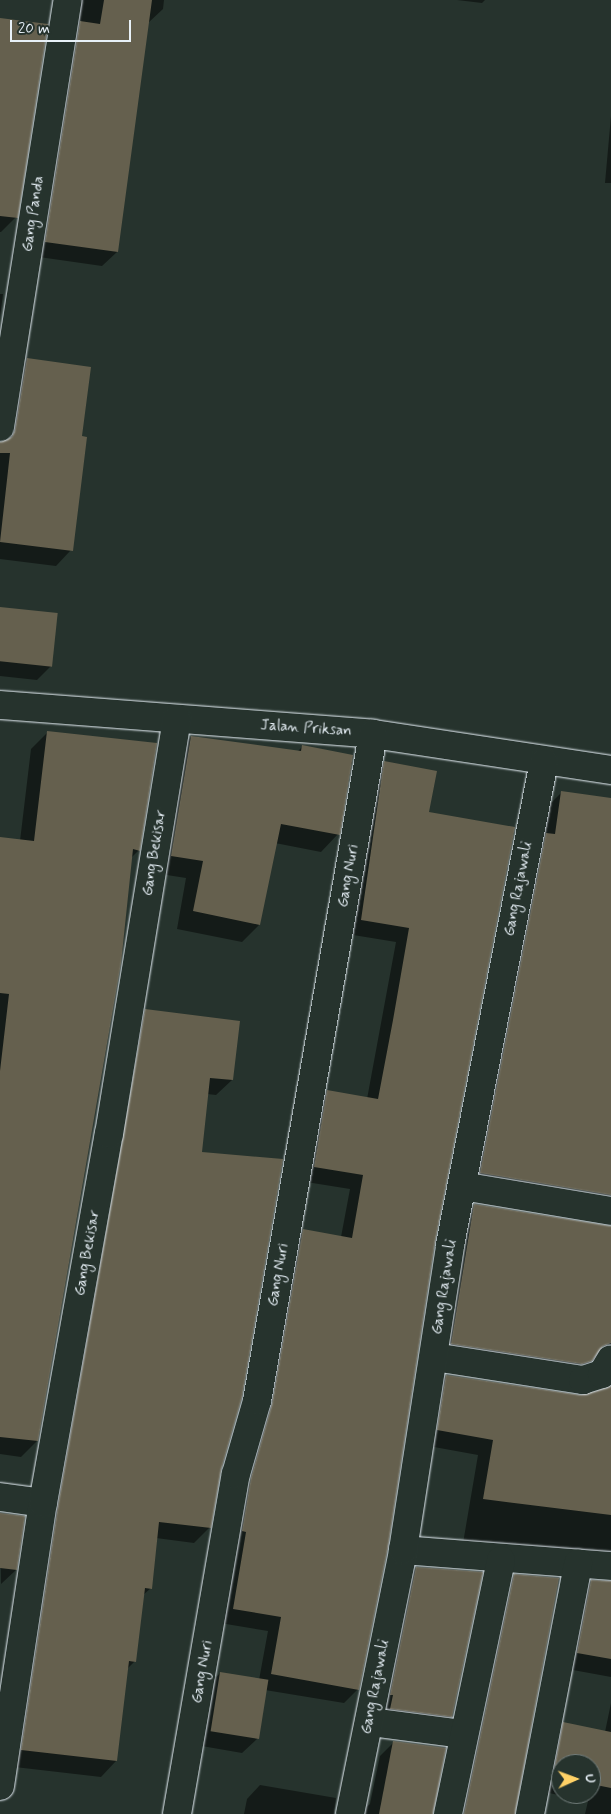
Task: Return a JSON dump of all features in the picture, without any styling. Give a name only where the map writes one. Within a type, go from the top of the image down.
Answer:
[{"type":"street","name":"Gang Panda","points":[[0,427],[68,0]]},
{"type":"street","name":"Jalan Priksan","points":[[0,705],[373,734],[544,762],[611,770]]},
{"type":"street","name":"Gang Bekisar","points":[[0,1786],[43,1503],[109,1134],[177,720]]},
{"type":"street","name":"Gang Nuri","points":[[177,1814],[236,1474],[258,1401],[373,734]]},
{"type":"street","name":"Gang Rajawali","points":[[350,1814],[370,1722],[403,1550],[462,1186],[544,762]]},
{"type":"street","points":[[462,1186],[611,1211]]},
{"type":"street","points":[[434,1357],[583,1380],[602,1374],[611,1359]]},
{"type":"street","points":[[0,1497],[43,1503]]},
{"type":"street","points":[[403,1550],[501,1560],[611,1566]]},
{"type":"street","points":[[448,1814],[463,1734],[501,1560]]},
{"type":"street","points":[[530,1814],[578,1564]]},
{"type":"street","points":[[370,1722],[463,1734]]},
{"type":"building","points":[[104,0],[152,0],[118,252],[45,242],[80,21],[100,24]]},
{"type":"building","points":[[0,18],[48,24],[18,218],[0,216]]},
{"type":"building","points":[[27,358],[91,367],[82,436],[87,437],[73,551],[0,542],[10,453],[0,453],[0,442],[12,437],[15,430]]},
{"type":"building","points":[[0,607],[58,613],[52,667],[0,661]]},
{"type":"building","points":[[47,731],[157,743],[140,851],[133,849],[121,963],[38,1441],[0,1437],[0,1071],[9,994],[0,993],[0,837],[34,841]]},
{"type":"building","points":[[191,736],[301,751],[302,745],[353,755],[340,835],[281,824],[260,925],[193,911],[203,861],[171,856]]},
{"type":"building","points":[[384,761],[437,771],[429,812],[515,827],[435,1242],[388,1547],[359,1690],[271,1674],[281,1617],[233,1609],[246,1532],[242,1531],[251,1478],[272,1404],[303,1229],[352,1238],[363,1175],[314,1167],[327,1090],[378,1099],[393,1020],[409,928],[361,920]]},
{"type":"building","points":[[561,791],[611,798],[611,1195],[480,1173],[546,833],[555,834]]},
{"type":"building","points":[[145,1009],[240,1021],[233,1080],[210,1078],[202,1152],[283,1159],[242,1397],[221,1470],[211,1528],[159,1522],[152,1589],[145,1588],[136,1662],[129,1661],[117,1761],[21,1750],[58,1506]]},
{"type":"building","points":[[474,1204],[611,1226],[611,1343],[603,1346],[592,1361],[582,1364],[451,1344]]},
{"type":"building","points":[[446,1375],[581,1395],[611,1386],[611,1515],[483,1499],[493,1440],[437,1430]]},
{"type":"building","points":[[0,1513],[25,1516],[17,1570],[0,1568]]},
{"type":"building","points":[[416,1567],[483,1572],[452,1717],[390,1709],[393,1695],[390,1695]]},
{"type":"building","points":[[514,1574],[559,1578],[515,1814],[464,1814]]},
{"type":"building","points":[[591,1580],[611,1581],[611,1659],[577,1653]]},
{"type":"building","points":[[220,1672],[268,1680],[259,1739],[211,1731]]},
{"type":"building","points":[[563,1722],[611,1732],[611,1788],[601,1786],[601,1754],[557,1754]]},
{"type":"building","points":[[393,1741],[446,1748],[433,1814],[379,1814]]}]
